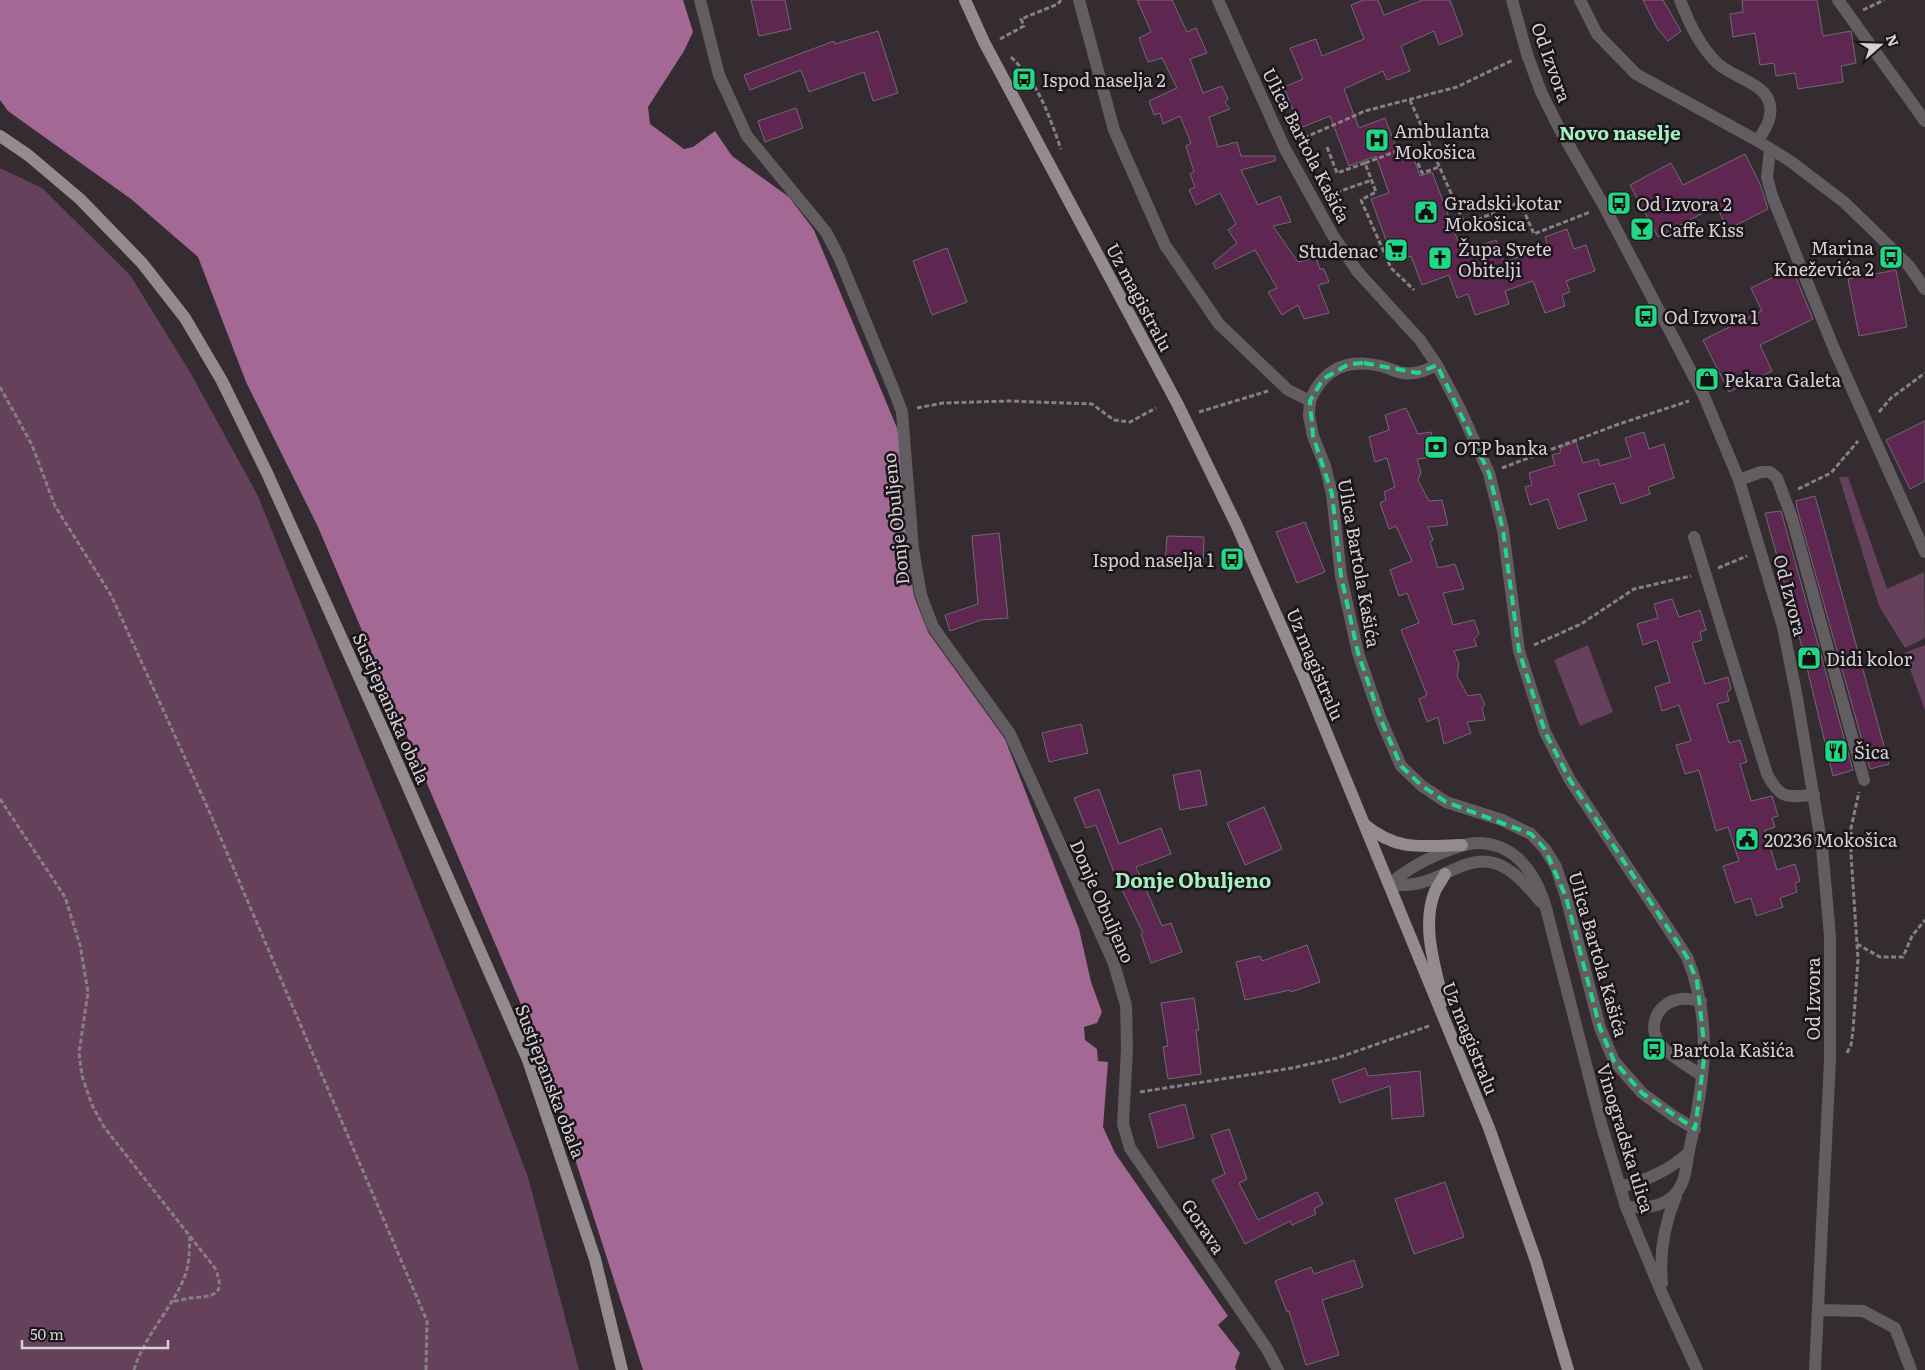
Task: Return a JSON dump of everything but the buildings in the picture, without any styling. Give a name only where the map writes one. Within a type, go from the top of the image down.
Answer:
[{"type":"main road","name":"Uz magistralu","points":[[965,0],[984,42],[1178,405],[1237,526],[1304,678],[1489,1128],[1536,1261],[1568,1370]]},
{"type":"main road","name":"Sustjepanska obala","points":[[0,136],[28,155],[80,199],[142,263],[185,318],[222,381],[267,473],[371,703],[528,1060],[595,1259],[622,1370]]},
{"type":"main road","points":[[1364,824],[1378,835],[1404,846],[1462,845]]},
{"type":"main road","points":[[1445,874],[1435,891],[1431,907],[1430,929],[1432,954],[1450,1033]]},
{"type":"street","name":"Donje Obuljeno","points":[[700,0],[719,75],[747,136],[826,232],[839,257],[902,412],[913,550],[920,595],[933,628],[1010,734],[1113,961],[1126,1005],[1127,1048],[1124,1095]]},
{"type":"street","points":[[1079,0],[1114,130],[1165,245],[1219,324],[1280,382],[1293,393],[1310,402],[1315,389],[1323,379],[1333,370],[1349,364],[1364,362],[1403,374],[1418,373],[1437,365]]},
{"type":"street","name":"Ulica Bartola Kašića","points":[[1218,0],[1284,147],[1332,234],[1357,271],[1420,340],[1437,365],[1477,446],[1489,473],[1503,530],[1520,652],[1545,732],[1570,780],[1687,957],[1697,981],[1704,1034],[1702,1076],[1695,1129],[1686,1172],[1663,1234],[1660,1263],[1662,1296]]},
{"type":"street","name":"Od Izvora","points":[[1512,0],[1527,54],[1541,92],[1559,128],[1604,206],[1704,396],[1740,480],[1782,627],[1797,698],[1822,846],[1830,936],[1830,1060],[1815,1370]]},
{"type":"street","points":[[1580,0],[1597,34],[1636,74],[1758,141],[1790,161],[1844,202],[1908,266],[1925,289]]},
{"type":"street","points":[[1680,0],[1688,22],[1718,64],[1759,87],[1770,104],[1769,121],[1758,141]]},
{"type":"street","points":[[1838,0],[1925,121]]},
{"type":"street","points":[[1770,148],[1767,178],[1772,196],[1868,426],[1925,552]]},
{"type":"street","name":"Ulica Bartola Kašića","points":[[1310,402],[1309,416],[1313,436],[1325,466],[1332,494],[1341,576],[1358,653],[1381,720],[1401,766],[1422,786],[1446,802],[1502,820],[1531,834],[1545,849],[1556,867],[1566,897],[1600,1028],[1614,1061],[1642,1093],[1695,1129]]},
{"type":"street","points":[[1740,480],[1761,472],[1770,472],[1777,478],[1792,518],[1864,780]]},
{"type":"street","points":[[1694,537],[1767,774],[1776,790],[1789,797],[1814,795]]},
{"type":"street","name":"Vinogradska ulica","points":[[1389,885],[1411,867],[1462,845],[1476,842],[1498,845],[1518,856],[1532,873],[1541,891],[1546,908],[1602,1127],[1626,1208],[1662,1296],[1696,1370]]},
{"type":"street","name":"Vinogradska ulica","points":[[1389,885],[1414,884],[1476,862],[1493,863],[1508,870],[1522,881],[1546,908]]},
{"type":"street","points":[[1701,1002],[1682,999],[1674,1001],[1658,1012],[1653,1023],[1661,1046],[1702,1076]]},
{"type":"street","name":"Gorava","points":[[1124,1095],[1123,1124],[1130,1148],[1261,1341],[1278,1370]]},
{"type":"street","points":[[1620,1187],[1664,1172],[1689,1152]]},
{"type":"street","points":[[1626,1208],[1655,1207],[1667,1201],[1677,1192]]},
{"type":"street","points":[[1819,1310],[1863,1311],[1895,1328],[1911,1370]]},
{"type":"path","points":[[1000,38],[1024,26],[1021,19],[1058,4],[1061,0]]},
{"type":"path","points":[[1849,16],[1884,0]]},
{"type":"path","points":[[1284,147],[1365,111],[1457,87],[1527,54]]},
{"type":"path","points":[[1410,100],[1464,224],[1520,202],[1534,234],[1604,206]]},
{"type":"path","points":[[1327,147],[1337,173],[1411,146],[1422,173],[1439,167]]},
{"type":"path","points":[[1365,163],[1376,192],[1361,200],[1391,268],[1414,290]]},
{"type":"path","points":[[1314,201],[1372,180]]},
{"type":"path","points":[[1784,496],[1831,473],[1891,398],[1925,373]]},
{"type":"path","points":[[1199,412],[1266,392],[1280,382]]},
{"type":"path","points":[[0,387],[32,445],[55,506],[111,595],[214,822],[426,1321],[426,1370]]},
{"type":"path","points":[[1489,473],[1610,427],[1704,396]]},
{"type":"path","points":[[902,412],[943,403],[1009,401],[1092,404],[1114,420],[1130,422],[1156,408]]},
{"type":"path","points":[[1520,652],[1581,624],[1634,588],[1705,573],[1761,551]]},
{"type":"path","points":[[1830,1060],[1837,1060],[1843,1056],[1851,1045],[1858,959],[1850,854],[1851,828],[1856,797],[1864,780]]},
{"type":"path","points":[[0,799],[65,897],[80,945],[88,992],[79,1053],[82,1076],[92,1105],[104,1128],[190,1235],[215,1268],[220,1279],[220,1287],[213,1296],[170,1302]]},
{"type":"path","points":[[1857,943],[1880,957],[1902,957],[1912,936],[1925,920]]},
{"type":"path","points":[[1124,1095],[1292,1068],[1337,1058],[1430,1026]]},
{"type":"path","points":[[134,1370],[142,1350],[185,1277],[190,1235]]},
{"type":"highlighted area","points":[[1364,363],[1418,373],[1437,365],[1489,473],[1503,530],[1519,651],[1545,732],[1570,780],[1687,957],[1697,981],[1705,1052],[1695,1129],[1642,1093],[1614,1061],[1600,1028],[1566,897],[1545,849],[1531,834],[1446,802],[1422,786],[1401,766],[1381,720],[1358,653],[1341,576],[1332,494],[1313,436],[1310,401],[1323,379],[1349,364]]},
{"type":"shaded area","points":[[0,0],[683,0],[693,32],[684,51],[648,107],[650,124],[684,149],[693,147],[715,131],[732,156],[789,197],[814,230],[900,435],[907,551],[914,596],[928,632],[1005,739],[1079,929],[1091,982],[1102,1012],[1097,1023],[1084,1027],[1085,1040],[1097,1049],[1098,1061],[1108,1062],[1103,1127],[1115,1153],[1228,1316],[1218,1325],[1240,1353],[1235,1367],[1236,1370],[643,1370],[539,1047],[318,527],[246,382],[198,257],[131,199],[8,111],[0,100]]},
{"type":"shaded area","points":[[0,168],[42,188],[130,275],[190,372],[258,496],[486,1066],[528,1177],[579,1370],[0,1370]]},
{"type":"shaded area","points":[[1839,477],[1848,477],[1887,589],[1924,572],[1925,638],[1905,648],[1879,606]]},
{"type":"shaded area","points":[[1588,645],[1613,712],[1580,726],[1554,660]]},
{"type":"shaded area","points":[[1925,645],[1925,710],[1904,653]]},
{"type":"place","name":"Ispod naselja 2","points":[[1024,79]]},
{"type":"place","name":"Ambulanta Mokošica","points":[[1377,140]]},
{"type":"place","name":"Od Izvora 2","points":[[1619,203]]},
{"type":"place","name":"Gradski kotar Mokošica","points":[[1426,212]]},
{"type":"place","name":"Caffe Kiss","points":[[1642,229]]},
{"type":"place","name":"Studenac","points":[[1396,250]]},
{"type":"place","name":"Marina Kneževića 2","points":[[1891,257]]},
{"type":"place","name":"Župa Svete Obitelji","points":[[1440,258]]},
{"type":"place","name":"Od Izvora 1","points":[[1646,316]]},
{"type":"place","name":"Pekara Galeta","points":[[1707,379]]},
{"type":"place","name":"OTP banka","points":[[1436,447]]},
{"type":"place","name":"Ispod naselja 1","points":[[1232,559]]},
{"type":"place","name":"Didi kolor","points":[[1809,658]]},
{"type":"place","name":"Šica","points":[[1836,751]]},
{"type":"place","name":"20236 Mokošica","points":[[1747,839]]},
{"type":"place","name":"Bartola Kašića","points":[[1654,1049]]},
{"type":"district","name":"Novo naselje","points":[[1620,132]]},
{"type":"district","name":"Donje Obuljeno","points":[[1193,879]]}]
